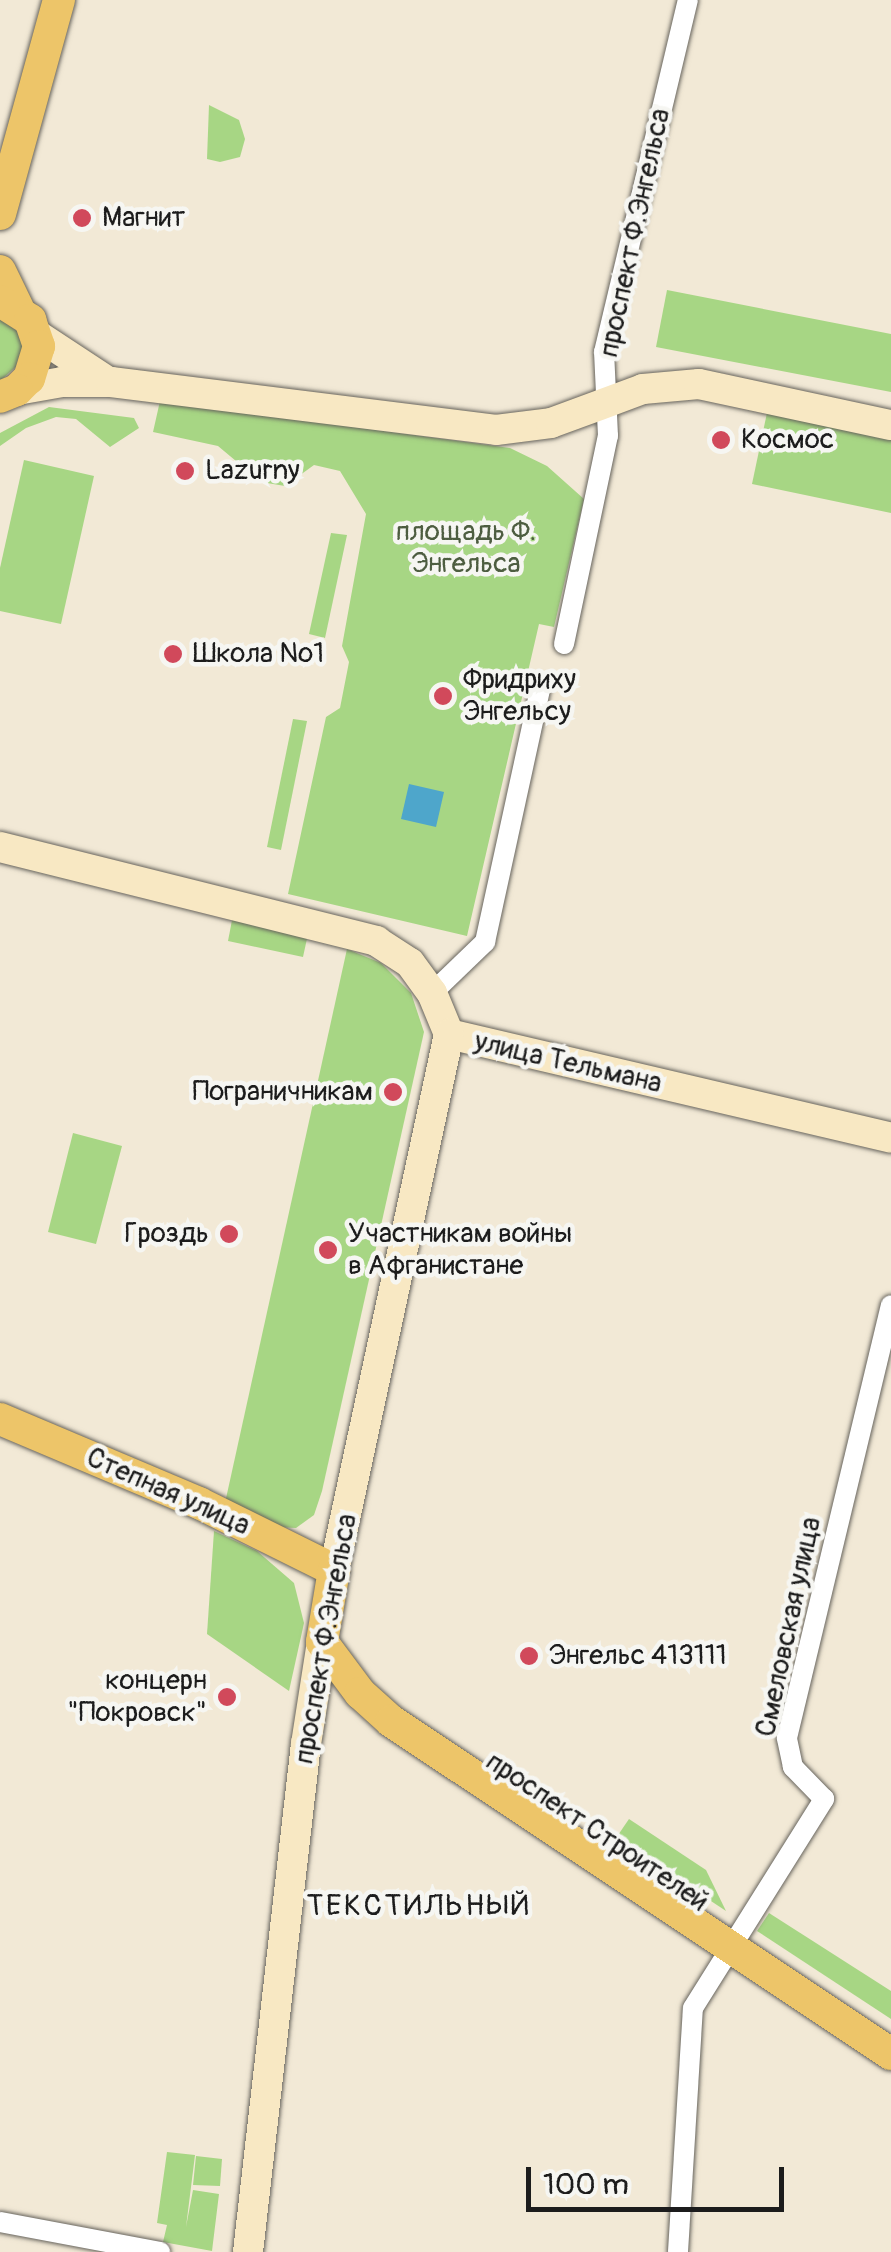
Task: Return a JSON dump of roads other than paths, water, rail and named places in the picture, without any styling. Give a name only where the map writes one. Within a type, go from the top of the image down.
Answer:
[{"type":"main road","points":[[0,214],[59,0]]},
{"type":"main road","points":[[0,272],[37,363],[8,393]]},
{"type":"main road","name":"Степная улица","points":[[0,1419],[277,1539],[334,1570]]},
{"type":"main road","name":"проспект Ф.Энгельса","points":[[322,1642],[334,1570]]},
{"type":"main road","name":"проспект Строителей","points":[[327,1609],[371,1674],[402,1702],[736,1938],[891,2054]]},
{"type":"main road","name":"проспект Строителей","points":[[322,1642],[360,1693],[391,1721],[736,1938],[891,2028]]},
{"type":"street","name":"проспект Ф.Энгельса","points":[[564,644],[608,436],[604,352],[688,0]]},
{"type":"street","points":[[18,315],[71,361],[111,382]]},
{"type":"street","points":[[8,393],[62,382],[111,382],[496,430],[551,423],[609,398],[643,389],[698,384],[891,424]]},
{"type":"street","points":[[432,993],[485,942],[541,686]]},
{"type":"street","name":"улица Тельмана","points":[[0,847],[376,941],[410,963],[432,993],[449,1034],[891,1138]]},
{"type":"street","name":"проспект Ф.Энгельса","points":[[334,1570],[449,1034]]},
{"type":"street","name":"Смеловская улица","points":[[736,1938],[824,1799],[793,1766],[788,1738],[891,1305]]},
{"type":"street","name":"проспект Ф.Энгельса","points":[[248,2252],[306,1744],[322,1642]]},
{"type":"street","points":[[678,2252],[693,2008],[736,1938]]},
{"type":"street","points":[[0,2222],[160,2252]]},
{"type":"water","points":[[409,784],[444,792],[436,827],[401,819]]},
{"type":"place","name":"Магнит","points":[[82,218]]},
{"type":"place","name":"Космос","points":[[721,440]]},
{"type":"place","name":"Lazurny","points":[[185,471]]},
{"type":"place","name":"Школа №1","points":[[173,654]]},
{"type":"place","name":"Фридриху Энгельсу","points":[[443,696]]},
{"type":"place","name":"Пограничникам","points":[[393,1092]]},
{"type":"place","name":"Гроздь","points":[[229,1234]]},
{"type":"place","name":"Участникам войны в Афганистане","points":[[328,1250]]},
{"type":"place","name":"Энгельс 413111","points":[[529,1656]]},
{"type":"place","name":"концерн \"Покровск\"","points":[[227,1697]]},
{"type":"district","name":"ТЕКСТИЛЬНЫЙ","points":[[419,1906]]},
{"type":"park label","name":"площадь Ф. Энгельса","points":[[466,548]]}]
